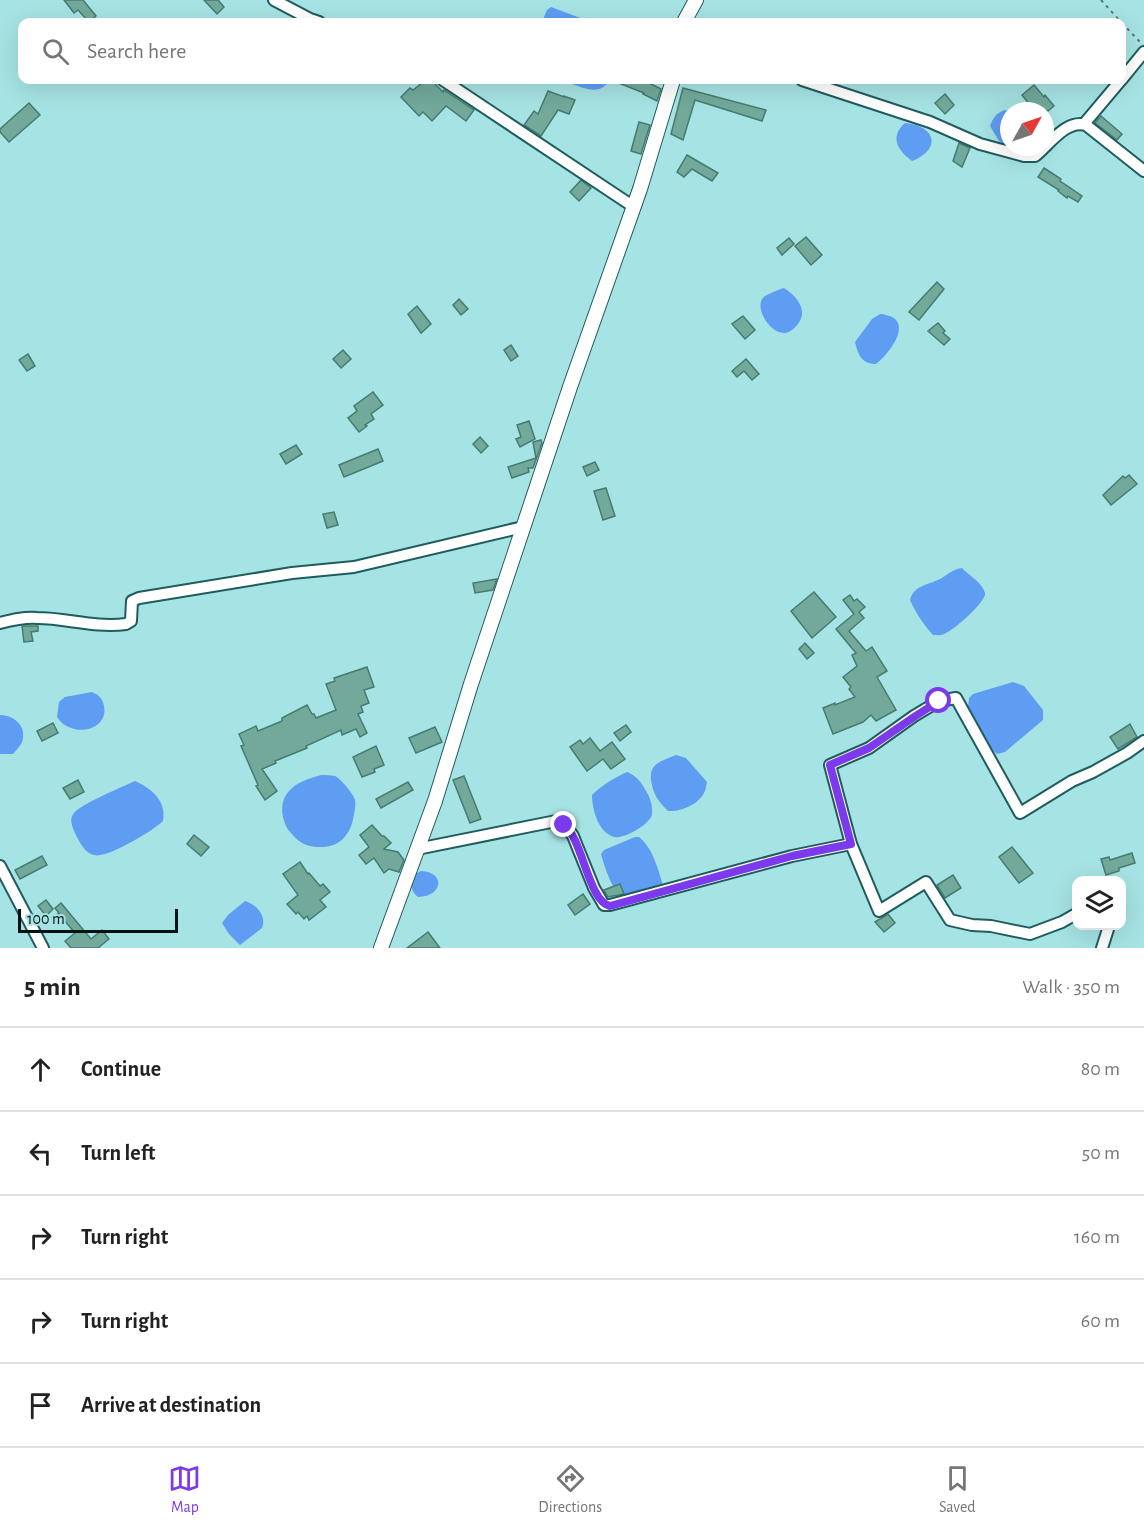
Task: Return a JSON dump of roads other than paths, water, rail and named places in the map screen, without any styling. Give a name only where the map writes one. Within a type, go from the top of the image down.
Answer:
[{"type":"street","points":[[274,0],[308,18]]},
{"type":"street","points":[[686,18],[696,0]]},
{"type":"street","points":[[1126,73],[1144,52]]},
{"type":"street","points":[[449,84],[634,207]]},
{"type":"street","points":[[381,948],[435,801],[523,527],[634,207],[673,84]]},
{"type":"street","points":[[814,84],[930,122],[980,144],[1024,156],[1035,156],[1064,130],[1081,123],[1144,171]]},
{"type":"street","points":[[1084,124],[1117,84]]},
{"type":"street","points":[[0,623],[37,618],[90,625],[126,624],[131,621],[132,601],[140,598],[292,573],[354,567],[523,527]]},
{"type":"street","points":[[1072,917],[1030,934],[950,920],[926,882],[879,911],[851,844],[830,765],[869,748],[939,701],[956,698],[1020,813],[1144,741]]},
{"type":"street","points":[[417,849],[556,820],[562,822],[573,836],[594,888],[602,902],[610,906],[792,856],[851,844]]},
{"type":"street","points":[[0,866],[43,948]]},
{"type":"street","points":[[1102,948],[1108,930]]},
{"type":"water","points":[[551,7],[580,18],[544,18]]},
{"type":"water","points":[[573,84],[606,84],[594,90]]},
{"type":"water","points":[[1000,112],[1000,142],[990,126]]},
{"type":"water","points":[[905,123],[923,129],[929,133],[931,139],[928,150],[912,161],[899,148],[896,139],[897,133]]},
{"type":"water","points":[[784,288],[799,302],[802,313],[798,324],[785,333],[779,332],[767,323],[761,309],[765,296]]},
{"type":"water","points":[[880,314],[897,321],[899,328],[894,344],[888,352],[876,364],[871,364],[861,358],[855,342],[872,319]]},
{"type":"water","points":[[962,568],[981,585],[985,593],[984,597],[976,608],[956,626],[943,635],[933,635],[910,600],[912,595],[922,586]]},
{"type":"water","points":[[1013,682],[1024,686],[1043,710],[1043,720],[1005,752],[997,754],[991,749],[968,707],[969,698],[973,694]]},
{"type":"water","points":[[92,692],[100,697],[104,706],[101,721],[88,729],[79,730],[63,724],[57,717],[59,702],[65,697]]},
{"type":"water","points":[[0,715],[13,719],[22,728],[23,740],[13,754],[0,754]]},
{"type":"water","points":[[676,755],[686,758],[707,782],[704,793],[698,801],[683,809],[668,811],[654,793],[651,772],[656,765]]},
{"type":"water","points":[[627,772],[636,777],[649,796],[652,814],[647,822],[636,830],[624,836],[615,837],[609,835],[600,826],[593,807],[592,795],[608,782]]},
{"type":"water","points":[[321,775],[335,776],[339,779],[353,796],[355,807],[350,828],[343,839],[326,847],[314,847],[306,845],[289,831],[282,808],[287,793],[292,788],[305,780]]},
{"type":"water","points":[[135,781],[152,791],[160,801],[163,807],[163,821],[141,837],[109,853],[90,854],[74,831],[71,822],[72,815],[78,809]]},
{"type":"water","points":[[639,837],[644,842],[651,853],[663,885],[623,899],[612,885],[601,854],[604,850]]},
{"type":"water","points":[[421,871],[434,875],[438,884],[433,893],[418,897],[412,890],[412,881],[413,875]]},
{"type":"water","points":[[245,901],[260,911],[263,924],[262,928],[240,945],[222,923]]}]
